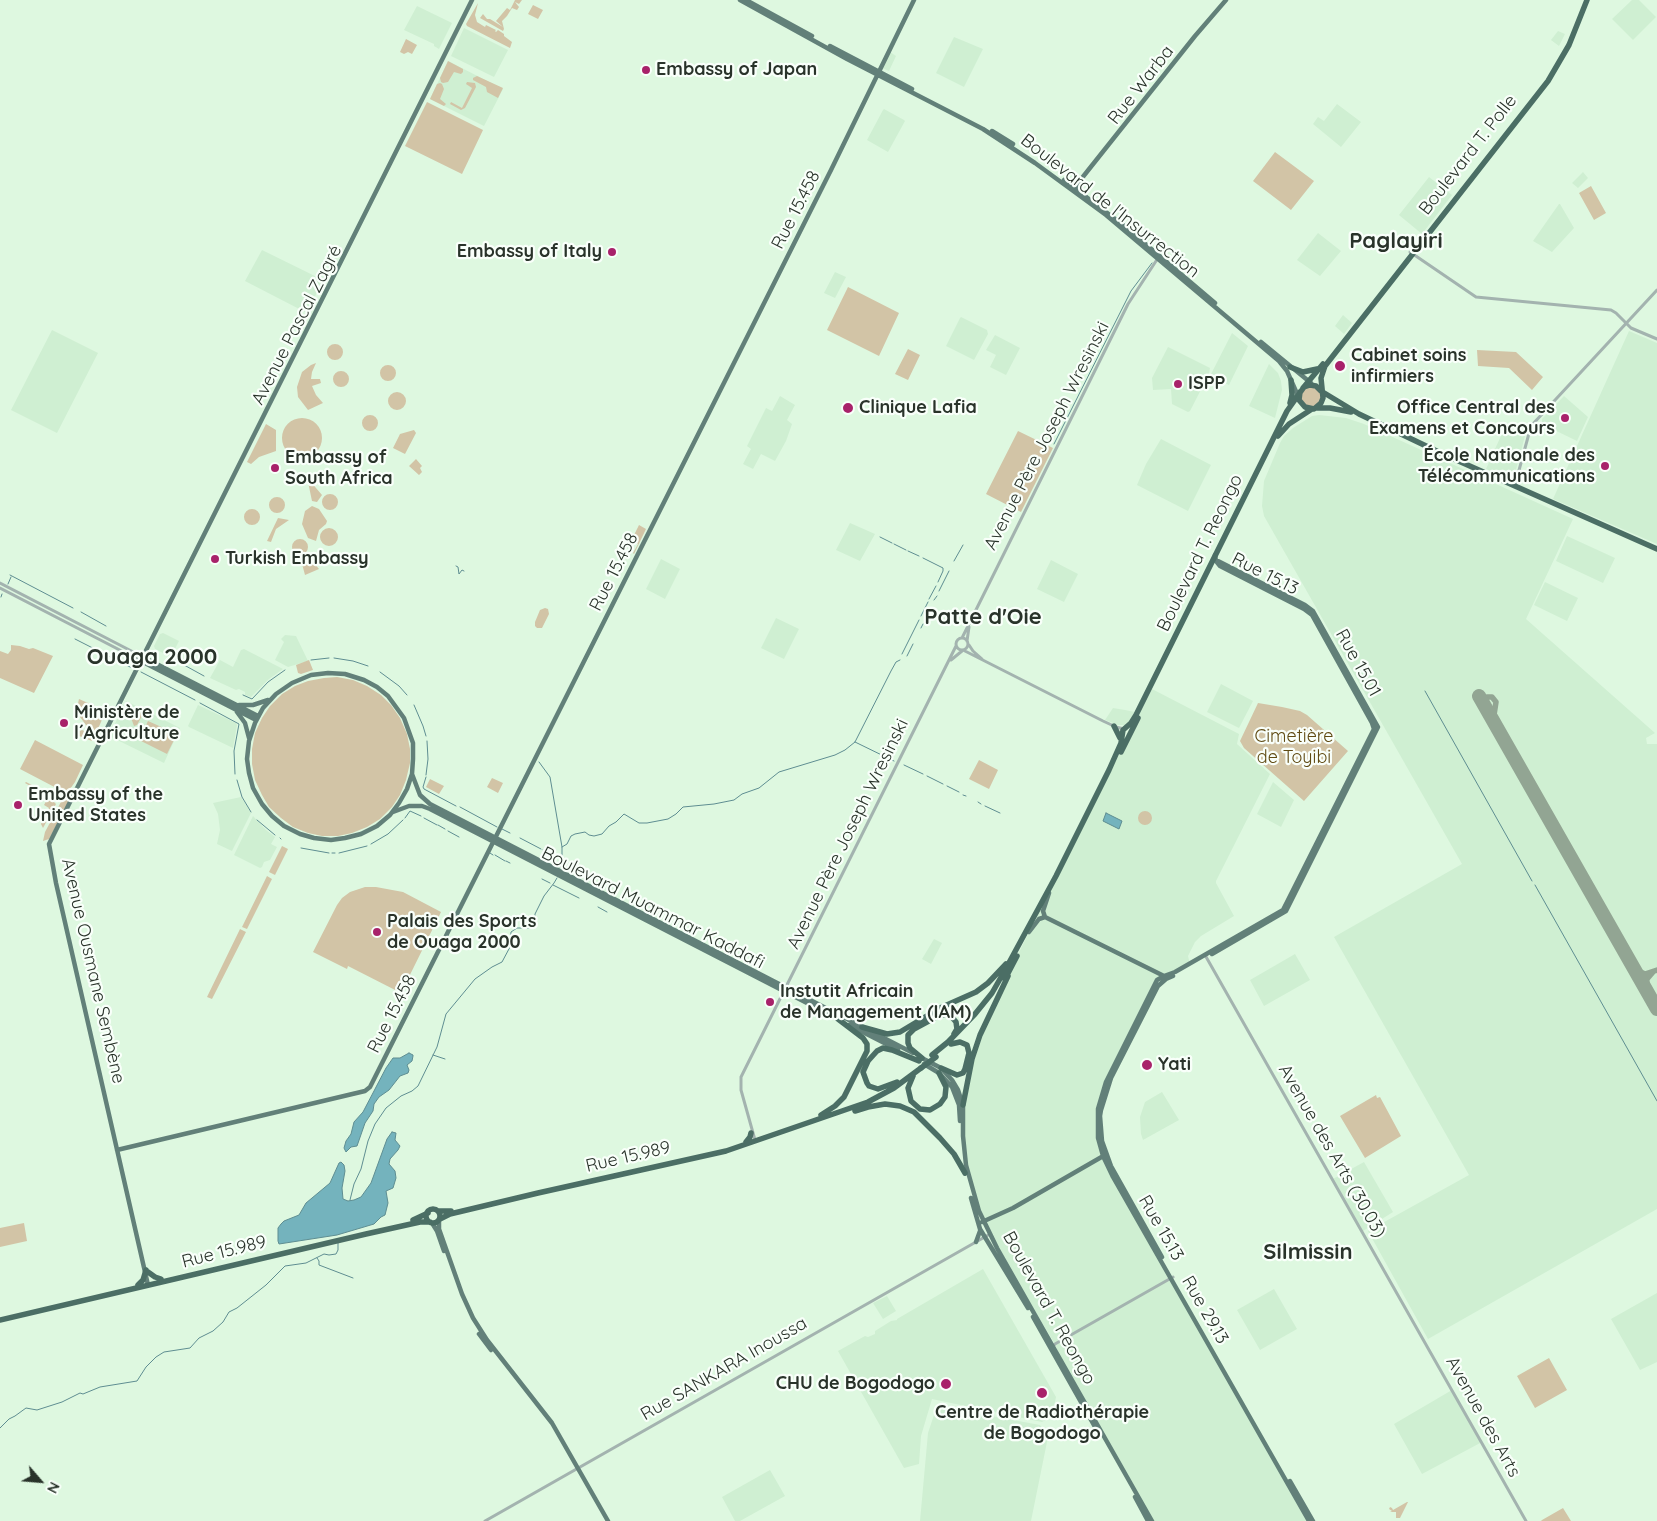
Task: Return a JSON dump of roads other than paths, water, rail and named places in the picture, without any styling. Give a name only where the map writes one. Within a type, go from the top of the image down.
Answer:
[{"type":"highway","name":"Boulevard T. Polle","points":[[1298,395],[1548,81],[1571,40],[1586,0]]},
{"type":"highway","name":"Boulevard T. Polle","points":[[1321,391],[1322,374],[1325,366],[1411,253]]},
{"type":"highway","points":[[1290,366],[1303,372],[1319,368]]},
{"type":"highway","points":[[1291,380],[1303,406],[1313,409],[1334,408],[1359,414]]},
{"type":"highway","points":[[1298,395],[1307,386],[1314,385],[1359,414],[1514,486],[1657,549]]},
{"type":"highway","points":[[962,1107],[972,1059],[980,1035],[1011,964],[1050,893],[1126,732],[1279,436],[1293,420],[1322,402],[1323,396],[1321,391]]},
{"type":"highway","name":"Boulevard T. Reongo","points":[[919,1065],[950,1043],[988,999],[1011,964],[1126,732],[1216,558],[1287,411],[1298,395]]},
{"type":"highway","points":[[1119,749],[1120,736],[1115,727],[1131,723]]},
{"type":"highway","points":[[862,1027],[887,1034],[900,1032],[940,1008],[980,989],[1011,964]]},
{"type":"highway","points":[[919,1065],[908,1043],[908,1035],[914,1029],[942,1014],[949,1015],[955,1020],[957,1028],[950,1043]]},
{"type":"highway","points":[[821,1116],[836,1106],[844,1097],[867,1051],[863,1038],[838,1019]]},
{"type":"highway","points":[[940,1070],[957,1075],[963,1073],[965,1069],[969,1048],[963,1043],[950,1043]]},
{"type":"highway","points":[[897,1082],[878,1089],[867,1083],[863,1072],[868,1061],[877,1050],[883,1048],[892,1050],[919,1065]]},
{"type":"highway","points":[[919,1065],[910,1082],[908,1094],[910,1101],[914,1105],[926,1110],[938,1106],[945,1097],[946,1087],[940,1070]]},
{"type":"highway","points":[[821,1116],[866,1100],[897,1082],[919,1065]]},
{"type":"highway","points":[[0,1319],[161,1279],[339,1239],[418,1219],[433,1210],[445,1212],[712,1151],[858,1106],[883,1095],[919,1065]]},
{"type":"highway","points":[[821,1116],[878,1105],[893,1104],[900,1106],[914,1112],[924,1121],[954,1154],[965,1173]]},
{"type":"highway","name":"Rue 15.989","points":[[439,1220],[450,1214],[720,1152],[753,1137]]},
{"type":"highway","points":[[428,1213],[427,1218],[431,1222],[439,1220],[438,1211]]},
{"type":"highway","name":"Rue 15.989","points":[[147,1284],[339,1239],[420,1222],[431,1222]]},
{"type":"highway","points":[[147,1284],[143,1280],[147,1273],[161,1279]]},
{"type":"main road","name":"Avenue Pascal Zagré","points":[[143,659],[474,0]]},
{"type":"main road","name":"Boulevard de l'Insurrection","points":[[740,0],[989,132],[1075,190],[1314,385]]},
{"type":"main road","name":"Boulevard de l'Insurrection","points":[[746,0],[878,74]]},
{"type":"main road","name":"Rue 15.458","points":[[119,1150],[366,1091],[373,1082],[914,0]]},
{"type":"main road","name":"Rue Warba","points":[[1075,190],[1194,39],[1228,0]]},
{"type":"main road","name":"Boulevard de l'Insurrection","points":[[1159,259],[1279,361],[1286,368],[1291,380]]},
{"type":"main road","name":"Rue 15.13","points":[[1216,558],[1220,566],[1308,609]]},
{"type":"main road","name":"Rue 15.01","points":[[1206,956],[1284,908],[1373,730],[1372,723],[1308,609]]},
{"type":"main road","name":"Rue 15.01","points":[[1206,956],[1286,911],[1378,728],[1308,609]]},
{"type":"main road","points":[[143,659],[257,718]]},
{"type":"main road","name":"Avenue Ousmane Sembène","points":[[143,659],[52,847],[147,1273],[147,1284]]},
{"type":"main road","points":[[233,705],[252,706],[262,703],[295,681],[320,674],[345,674],[372,684],[390,698],[400,710],[407,723],[413,750],[412,774],[404,794],[392,812],[372,829],[348,838],[334,840],[320,839],[293,831],[272,816],[257,796],[248,770],[247,758],[249,740],[257,718],[271,698]]},
{"type":"main road","points":[[233,705],[245,724],[249,740]]},
{"type":"main road","name":"Boulevard Muammar Kaddafi","points":[[412,774],[418,792],[427,803],[495,840],[862,1027],[919,1065]]},
{"type":"main road","name":"Boulevard Muammar Kaddafi","points":[[392,812],[409,806],[427,808],[495,840]]},
{"type":"main road","points":[[1045,917],[1043,911],[1050,893]]},
{"type":"main road","points":[[1028,932],[1038,919],[1045,917],[1164,977]]},
{"type":"main road","name":"Rue 15.13","points":[[1206,956],[1164,977],[1158,986],[1108,1085],[1100,1116],[1102,1141],[1105,1156],[1172,1278],[1311,1521]]},
{"type":"main road","name":"Boulevard Muammar Kaddafi","points":[[785,989],[919,1065],[940,1070],[952,1080],[960,1095]]},
{"type":"main road","name":"Boulevard Muammar Kaddafi","points":[[940,1070],[952,1087],[962,1107]]},
{"type":"main road","name":"Boulevard T. Reongo","points":[[960,1095],[966,1165],[975,1201],[989,1232],[1148,1521]]},
{"type":"main road","name":"Boulevard T. Reongo","points":[[962,1107],[961,1135],[965,1173],[979,1227],[984,1238],[1003,1265],[1052,1346],[1152,1521]]},
{"type":"main road","points":[[976,1242],[979,1227],[984,1221],[1105,1156]]},
{"type":"main road","points":[[989,1232],[992,1218]]},
{"type":"main road","points":[[439,1220],[439,1228],[473,1318],[552,1423],[606,1521]]},
{"type":"main road","points":[[431,1222],[437,1231],[459,1294],[478,1332],[549,1424],[576,1468]]},
{"type":"street","points":[[1411,253],[1479,298],[1611,310],[1635,330],[1657,339]]},
{"type":"street","name":"Avenue Père Joseph Wresinski","points":[[962,638],[1128,304],[1138,286],[1159,259]]},
{"type":"street","points":[[1514,486],[1532,426],[1657,290]]},
{"type":"street","points":[[0,583],[143,659]]},
{"type":"street","points":[[0,588],[143,659]]},
{"type":"street","name":"Avenue Père Joseph Wresinski","points":[[968,642],[969,625]]},
{"type":"street","points":[[986,662],[973,651],[968,642],[962,638],[957,642],[956,646],[962,650],[1115,727],[1126,732]]},
{"type":"street","points":[[962,650],[967,648],[968,642]]},
{"type":"street","name":"Avenue Père Joseph Wresinski","points":[[753,1137],[740,1081],[956,646]]},
{"type":"street","name":"Avenue Père Joseph Wresinski","points":[[949,663],[962,650]]},
{"type":"street","name":"Avenue des Arts (30.03)","points":[[1206,956],[1416,1326]]},
{"type":"street","name":"Rue SANKARA Inoussa","points":[[485,1521],[984,1238],[989,1232]]},
{"type":"street","points":[[1052,1346],[1172,1278]]},
{"type":"street","name":"Avenue des Arts","points":[[1416,1326],[1526,1521]]},
{"type":"water","points":[[1106,813],[1122,821],[1119,829],[1103,821]]},
{"type":"water","points":[[409,1053],[413,1056],[412,1061],[407,1065],[408,1073],[400,1076],[389,1090],[379,1097],[365,1123],[357,1146],[351,1147],[346,1152],[344,1148],[351,1134],[354,1122],[363,1112],[386,1068],[393,1058],[400,1058]]},
{"type":"water","points":[[392,1132],[396,1133],[395,1140],[400,1146],[390,1159],[389,1164],[395,1171],[396,1178],[393,1188],[386,1191],[388,1203],[385,1215],[374,1224],[337,1235],[279,1244],[278,1228],[284,1221],[299,1215],[306,1203],[330,1183],[339,1163],[341,1162],[344,1165],[345,1171],[342,1188],[343,1199],[348,1201],[361,1197],[371,1183],[387,1139]]},
{"type":"waterway","points":[[1054,444],[1131,291],[1152,263]]},
{"type":"waterway","points":[[880,537],[892,543]]},
{"type":"waterway","points":[[894,544],[906,550]]},
{"type":"waterway","points":[[954,561],[963,545]]},
{"type":"waterway","points":[[908,551],[919,556]]},
{"type":"waterway","points":[[923,558],[943,568],[938,582]]},
{"type":"waterway","points":[[456,566],[458,567],[459,574],[462,570],[464,571]]},
{"type":"waterway","points":[[939,591],[949,571]]},
{"type":"waterway","points":[[10,575],[73,608]]},
{"type":"waterway","points":[[8,584],[11,577]]},
{"type":"waterway","points":[[929,599],[936,586]]},
{"type":"waterway","points":[[934,600],[937,596]]},
{"type":"waterway","points":[[921,616],[928,602]]},
{"type":"waterway","points":[[925,619],[930,609]]},
{"type":"waterway","points":[[81,612],[106,626]]},
{"type":"waterway","points":[[902,654],[919,620]]},
{"type":"waterway","points":[[921,628],[923,624]]},
{"type":"waterway","points":[[75,639],[132,668]]},
{"type":"waterway","points":[[907,656],[913,644]]},
{"type":"waterway","points":[[311,660],[329,658]]},
{"type":"waterway","points":[[334,658],[368,666]]},
{"type":"waterway","points":[[175,660],[204,676]]},
{"type":"waterway","points":[[562,847],[575,834],[585,832],[594,836],[602,834],[624,814],[639,823],[647,823],[668,819],[683,807],[734,800],[742,794],[759,788],[779,772],[835,755],[845,750],[855,742],[891,671],[896,662],[900,660]]},
{"type":"waterway","points":[[243,695],[252,699],[268,682],[285,670]]},
{"type":"waterway","points":[[141,672],[195,700]]},
{"type":"waterway","points":[[380,672],[399,686],[407,695]]},
{"type":"waterway","points":[[1425,691],[1532,881]]},
{"type":"waterway","points":[[200,703],[239,724],[234,751],[235,774]]},
{"type":"waterway","points":[[414,705],[426,736]]},
{"type":"waterway","points":[[426,775],[428,759],[427,741]]},
{"type":"waterway","points":[[855,742],[894,761]]},
{"type":"waterway","points":[[539,762],[550,777],[562,847],[560,867]]},
{"type":"waterway","points":[[904,765],[923,774]]},
{"type":"waterway","points":[[927,776],[943,784]]},
{"type":"waterway","points":[[426,777],[424,789],[456,806]]},
{"type":"waterway","points":[[237,780],[242,797],[251,812]]},
{"type":"waterway","points":[[947,786],[959,792]]},
{"type":"waterway","points":[[985,806],[1000,813]]},
{"type":"waterway","points":[[460,807],[497,827]]},
{"type":"waterway","points":[[405,818],[410,811],[421,816]]},
{"type":"waterway","points":[[424,818],[437,825]]},
{"type":"waterway","points":[[257,820],[275,835]]},
{"type":"waterway","points":[[371,844],[388,834],[403,820]]},
{"type":"waterway","points":[[438,825],[445,829]]},
{"type":"waterway","points":[[502,829],[510,833]]},
{"type":"waterway","points":[[448,831],[459,837]]},
{"type":"waterway","points":[[520,838],[541,849]]},
{"type":"waterway","points":[[339,853],[367,846]]},
{"type":"waterway","points":[[301,848],[329,853]]},
{"type":"waterway","points":[[543,850],[562,860]]},
{"type":"waterway","points":[[495,855],[505,861]]},
{"type":"waterway","points":[[506,861],[510,863]]},
{"type":"waterway","points":[[350,1200],[375,1124],[386,1108],[418,1086],[437,1047],[446,1014],[475,979],[502,962],[510,947],[511,932],[517,928],[532,928],[535,924],[535,914],[544,896],[557,878]]},
{"type":"waterway","points":[[542,879],[550,883]]},
{"type":"waterway","points":[[553,885],[579,898]]},
{"type":"waterway","points":[[1535,885],[1657,1101]]},
{"type":"waterway","points":[[598,907],[607,912]]},
{"type":"waterway","points":[[433,1055],[445,1059]]},
{"type":"waterway","points":[[0,1428],[9,1419],[26,1408],[37,1410],[100,1387],[137,1381],[146,1367],[156,1357],[164,1352],[190,1348],[199,1338],[213,1331],[223,1322],[229,1312],[266,1285],[285,1266],[306,1263],[324,1254],[336,1254],[338,1243]]},
{"type":"waterway","points":[[317,1258],[319,1265],[353,1278]]},
{"type":"place","name":"Embassy of Japan","points":[[646,70]]},
{"type":"place","name":"Embassy of Italy","points":[[612,252]]},
{"type":"place","name":"Cabinet soins infirmiers","points":[[1340,366]]},
{"type":"place","name":"ISPP","points":[[1178,384]]},
{"type":"place","name":"Clinique Lafia","points":[[848,408]]},
{"type":"place","name":"Office Central des Examens et Concours","points":[[1565,418]]},
{"type":"place","name":"École Nationale des Télécommunications","points":[[1605,466]]},
{"type":"place","name":"Embassy of South Africa","points":[[275,468]]},
{"type":"place","name":"Turkish Embassy","points":[[215,559]]},
{"type":"place","name":"Ministère de l´Agriculture","points":[[64,723]]},
{"type":"place","name":"Embassy of the United States","points":[[18,805]]},
{"type":"place","name":"Palais des Sports de Ouaga 2000","points":[[377,932]]},
{"type":"place","name":"Instutit Africain de Management (IAM)","points":[[770,1002]]},
{"type":"place","name":"Yati","points":[[1147,1065]]},
{"type":"place","name":"CHU de Bogodogo","points":[[946,1384]]},
{"type":"place","name":"Centre de Radiothérapie de Bogodogo","points":[[1042,1393]]},
{"type":"district","name":"Paglayiri","points":[[1396,241]]},
{"type":"district","name":"Patte d'Oie","points":[[983,617]]},
{"type":"district","name":"Ouaga 2000","points":[[152,657]]},
{"type":"district","name":"Silmissin","points":[[1308,1252]]},
{"type":"park label","name":"Cimetière de Toyibi","points":[[1294,748]]}]
